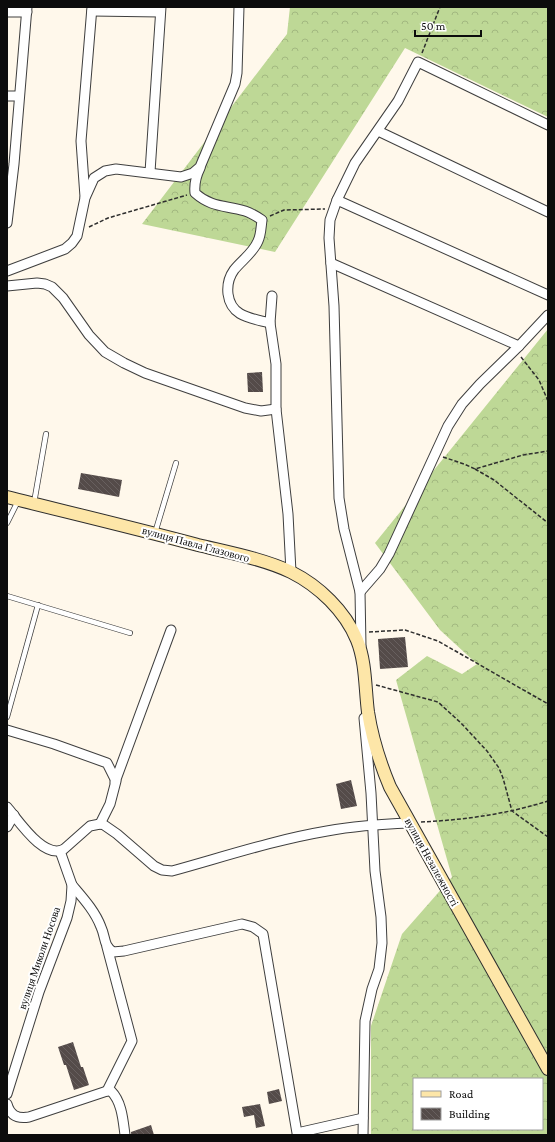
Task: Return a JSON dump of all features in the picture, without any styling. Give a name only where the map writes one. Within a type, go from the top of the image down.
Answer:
[{"type":"main road","name":"вулиця Павла Глазового","points":[[13,498],[264,562],[290,572],[310,584],[332,602],[359,636]]},
{"type":"main road","name":"вулиця Незалежності","points":[[359,636],[369,714],[381,765],[390,787],[548,1069]]},
{"type":"street","points":[[239,7],[237,73],[235,84],[195,179],[195,193],[207,202],[245,211],[262,220],[261,233],[258,242],[232,274],[229,281],[228,290],[229,300],[236,312],[247,317],[270,323]]},
{"type":"street","points":[[85,198],[82,141],[92,9],[160,10],[150,172]]},
{"type":"street","points":[[7,12],[27,10],[7,223]]},
{"type":"street","points":[[359,636],[360,592],[344,529],[339,498],[334,306],[329,238],[330,220],[336,203],[355,163],[398,101],[418,62],[548,125]]},
{"type":"street","points":[[7,96],[19,96]]},
{"type":"street","points":[[378,131],[548,212]]},
{"type":"street","points":[[7,271],[65,249],[72,243],[77,236],[85,198],[94,178],[105,171],[116,169],[181,177],[193,173],[200,167]]},
{"type":"street","points":[[336,203],[548,295]]},
{"type":"street","points":[[331,263],[517,348]]},
{"type":"street","points":[[7,286],[36,283],[45,284],[52,288],[63,298],[89,335],[105,352],[131,367],[245,408],[261,410],[276,409]]},
{"type":"street","points":[[272,296],[270,323],[276,364],[276,409],[288,514],[290,572]]},
{"type":"street","points":[[360,592],[380,569],[389,554],[448,426],[462,404],[548,315]]},
{"type":"street","points":[[100,824],[110,804],[115,782],[171,630]]},
{"type":"street","points":[[363,1135],[365,1021],[372,989],[379,969],[382,943],[381,917],[375,871],[373,824],[364,715]]},
{"type":"street","points":[[7,730],[54,744],[107,763],[116,781],[115,782]]},
{"type":"street","points":[[7,807],[40,845],[48,850],[60,851],[64,849],[90,826],[100,824],[117,834],[154,866],[162,870],[172,871],[266,844],[326,831],[373,824],[409,823]]},
{"type":"street","points":[[7,827],[14,815]]},
{"type":"street","name":"вулиця Миколи Носова","points":[[7,1094],[39,992],[68,918],[72,885],[60,851]]},
{"type":"street","points":[[72,885],[88,905],[101,927],[132,1041],[107,1091]]},
{"type":"street","points":[[106,947],[113,952],[124,951],[242,924],[254,927],[263,934],[293,1134],[363,1118]]},
{"type":"street","points":[[7,1104],[9,1110],[14,1116],[22,1118],[111,1091],[116,1096],[122,1113],[125,1135]]},
{"type":"lane","points":[[34,503],[46,434]]},
{"type":"lane","points":[[155,533],[176,462]]},
{"type":"lane","points":[[7,523],[13,498]]},
{"type":"lane","points":[[7,596],[130,633]]},
{"type":"lane","points":[[7,717],[38,605]]},
{"type":"path","points":[[418,62],[440,7]]},
{"type":"path","points":[[77,236],[91,226],[108,218],[195,193]]},
{"type":"path","points":[[262,220],[284,210],[320,209],[336,203]]},
{"type":"path","points":[[517,348],[539,380],[548,401]]},
{"type":"path","points":[[474,469],[523,455],[548,451]]},
{"type":"path","points":[[434,455],[464,464],[494,480],[548,523]]},
{"type":"path","points":[[359,636],[405,630],[438,641],[548,704]]},
{"type":"path","points":[[365,681],[438,702],[487,751],[499,768],[512,812],[548,837]]},
{"type":"path","points":[[409,823],[460,819],[512,812],[548,801]]},
{"type":"green space","points":[[290,7],[548,7],[548,117],[405,48],[275,252],[142,224],[287,34]]},
{"type":"green space","points":[[548,329],[548,1135],[371,1135],[371,1026],[402,934],[452,877],[396,680],[427,656],[462,674],[477,664],[440,630],[375,543]]},
{"type":"building","points":[[262,372],[263,392],[248,392],[247,373]]},
{"type":"building","points":[[81,473],[122,480],[119,497],[78,489]]},
{"type":"building","points":[[405,637],[408,667],[380,669],[378,639]]},
{"type":"building","points":[[351,780],[357,806],[341,809],[336,784]]},
{"type":"building","points":[[73,1042],[81,1067],[83,1067],[89,1085],[74,1090],[66,1065],[64,1065],[58,1047]]},
{"type":"building","points":[[279,1089],[282,1101],[269,1104],[267,1092]]},
{"type":"building","points":[[260,1104],[265,1126],[256,1128],[254,1115],[244,1117],[242,1107]]},
{"type":"building","points":[[151,1125],[154,1135],[131,1135],[131,1132]]}]
